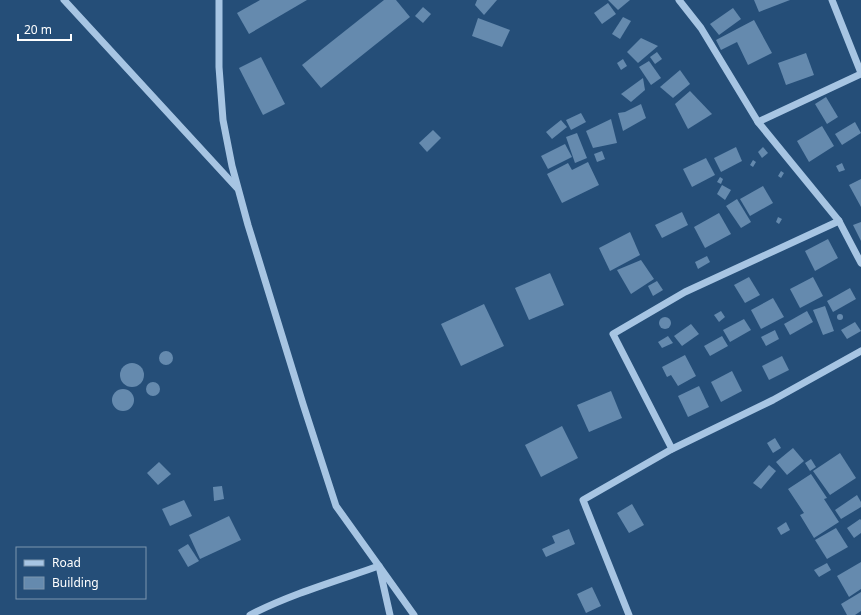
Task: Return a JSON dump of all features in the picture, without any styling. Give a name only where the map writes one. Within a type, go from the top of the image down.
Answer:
[{"type":"street","points":[[64,0],[239,191]]},
{"type":"street","points":[[219,0],[219,67],[223,120],[232,166],[248,225],[301,396],[336,506],[414,615]]},
{"type":"street","points":[[679,0],[702,28],[758,122],[839,221],[861,263]]},
{"type":"street","points":[[758,122],[861,73],[832,0]]},
{"type":"street","points":[[672,449],[613,334],[685,292],[839,221]]},
{"type":"street","points":[[629,615],[583,500],[672,449],[774,400],[861,351]]},
{"type":"street","points":[[250,615],[312,589],[379,566]]},
{"type":"street","points":[[379,566],[390,615]]},
{"type":"building","points":[[260,0],[307,0],[249,34],[237,13]]},
{"type":"building","points":[[384,0],[396,0],[410,17],[321,88],[302,65]]},
{"type":"building","points":[[477,0],[497,0],[484,15],[475,5]]},
{"type":"building","points":[[608,0],[630,0],[618,10]]},
{"type":"building","points":[[754,0],[790,0],[759,12]]},
{"type":"building","points":[[608,3],[616,14],[602,24],[594,13]]},
{"type":"building","points":[[423,7],[431,14],[423,23],[415,16]]},
{"type":"building","points":[[733,8],[741,19],[719,35],[710,24]]},
{"type":"building","points":[[623,17],[631,21],[620,39],[612,34]]},
{"type":"building","points":[[478,18],[510,30],[502,47],[472,36]]},
{"type":"building","points":[[754,20],[772,53],[748,65],[737,42],[721,50],[716,40]]},
{"type":"building","points":[[641,38],[658,46],[638,63],[627,52]]},
{"type":"building","points":[[657,52],[662,59],[655,64],[650,57]]},
{"type":"building","points":[[806,53],[814,75],[786,85],[778,63]]},
{"type":"building","points":[[261,57],[285,104],[263,115],[239,68]]},
{"type":"building","points":[[623,59],[627,66],[621,70],[617,63]]},
{"type":"building","points":[[649,61],[661,78],[651,85],[639,67]]},
{"type":"building","points":[[680,70],[690,84],[673,98],[660,87]]},
{"type":"building","points":[[643,78],[645,90],[631,102],[621,94]]},
{"type":"building","points":[[690,91],[712,114],[688,129],[675,104]]},
{"type":"building","points":[[826,97],[838,117],[827,124],[815,104]]},
{"type":"building","points":[[641,104],[646,118],[623,131],[618,113],[625,112]]},
{"type":"building","points":[[581,113],[586,122],[571,130],[566,120]]},
{"type":"building","points":[[611,119],[617,143],[593,148],[586,131]]},
{"type":"building","points":[[561,120],[567,127],[552,139],[546,132]]},
{"type":"building","points":[[855,122],[861,133],[842,145],[835,134]]},
{"type":"building","points":[[822,126],[834,146],[809,162],[797,141]]},
{"type":"building","points":[[433,130],[441,138],[427,152],[419,143]]},
{"type":"building","points":[[577,133],[587,158],[575,163],[566,137]]},
{"type":"building","points":[[565,144],[572,157],[548,169],[541,156]]},
{"type":"building","points":[[736,147],[742,161],[721,172],[714,158]]},
{"type":"building","points":[[763,147],[768,153],[762,158],[758,152]]},
{"type":"building","points":[[602,151],[605,159],[597,162],[594,154]]},
{"type":"building","points":[[706,158],[715,175],[692,187],[683,169]]},
{"type":"building","points":[[753,160],[756,162],[753,167],[750,165]]},
{"type":"building","points":[[588,162],[599,185],[562,203],[547,174],[568,163],[572,170]]},
{"type":"building","points":[[842,163],[845,170],[839,172],[836,166]]},
{"type":"building","points":[[781,171],[784,173],[781,178],[778,176]]},
{"type":"building","points":[[720,177],[723,179],[721,184],[717,182]]},
{"type":"building","points":[[861,179],[861,207],[849,185]]},
{"type":"building","points":[[722,185],[731,190],[725,200],[717,194]]},
{"type":"building","points":[[763,186],[773,203],[750,216],[740,199]]},
{"type":"building","points":[[737,199],[751,222],[741,228],[726,206]]},
{"type":"building","points":[[682,212],[688,225],[662,238],[655,225]]},
{"type":"building","points":[[719,213],[731,234],[705,248],[694,227]]},
{"type":"building","points":[[778,217],[782,219],[779,224],[776,222]]},
{"type":"building","points":[[861,222],[861,241],[853,225]]},
{"type":"building","points":[[630,232],[640,255],[610,271],[599,248]]},
{"type":"building","points":[[828,239],[838,258],[815,271],[805,251]]},
{"type":"building","points":[[707,256],[710,262],[698,269],[695,262]]},
{"type":"building","points":[[641,260],[654,279],[631,294],[617,270]]},
{"type":"building","points":[[550,273],[564,305],[529,320],[515,288]]},
{"type":"building","points":[[749,277],[760,295],[745,303],[734,285]]},
{"type":"building","points":[[813,277],[823,296],[800,308],[790,289]]},
{"type":"building","points":[[657,281],[663,290],[653,296],[648,286]]},
{"type":"building","points":[[850,288],[856,299],[833,312],[827,301]]},
{"type":"building","points":[[773,298],[784,317],[761,329],[751,310]]},
{"type":"building","points":[[484,304],[504,346],[461,366],[441,324]]},
{"type":"building","points":[[825,306],[834,331],[823,335],[813,310]]},
{"type":"building","points":[[721,311],[725,317],[719,322],[714,315]]},
{"type":"building","points":[[807,311],[813,322],[790,335],[784,324]]},
{"type":"building","points":[[840,314],[843,317],[840,320],[837,317]]},
{"type":"building","points":[[663,317],[667,317],[671,323],[667,329],[663,329],[659,325],[659,321]]},
{"type":"building","points":[[744,319],[751,330],[730,342],[723,330]]},
{"type":"building","points":[[855,322],[861,331],[847,339],[841,330]]},
{"type":"building","points":[[691,324],[699,334],[682,346],[674,336]]},
{"type":"building","points":[[775,330],[779,339],[766,346],[761,337]]},
{"type":"building","points":[[668,336],[673,343],[662,348],[658,342]]},
{"type":"building","points":[[722,336],[728,346],[710,356],[704,346]]},
{"type":"building","points":[[166,351],[171,353],[173,358],[171,363],[166,365],[161,363],[159,358],[161,353]]},
{"type":"building","points":[[685,355],[696,376],[678,386],[671,375],[667,377],[662,367]]},
{"type":"building","points":[[782,356],[789,370],[769,380],[762,366]]},
{"type":"building","points":[[132,363],[140,367],[144,375],[140,383],[132,387],[124,383],[120,375],[124,367]]},
{"type":"building","points":[[732,371],[742,391],[721,402],[711,382]]},
{"type":"building","points":[[150,382],[156,382],[160,386],[160,392],[156,396],[150,396],[146,392],[146,386]]},
{"type":"building","points":[[699,386],[709,407],[688,417],[678,396]]},
{"type":"building","points":[[123,389],[131,392],[134,400],[131,408],[123,411],[115,408],[112,400],[115,392]]},
{"type":"building","points":[[611,391],[622,418],[589,432],[577,405]]},
{"type":"building","points":[[562,426],[578,458],[541,477],[525,445]]},
{"type":"building","points":[[775,438],[781,448],[773,453],[767,443]]},
{"type":"building","points":[[793,448],[804,461],[787,475],[776,462]]},
{"type":"building","points":[[840,453],[856,478],[830,495],[813,471]]},
{"type":"building","points":[[811,459],[816,467],[810,471],[805,463]]},
{"type":"building","points":[[159,462],[171,474],[158,485],[147,473]]},
{"type":"building","points":[[769,465],[776,471],[761,489],[753,483]]},
{"type":"building","points":[[811,474],[827,498],[824,499],[839,522],[814,538],[800,515],[804,513],[788,489]]},
{"type":"building","points":[[222,486],[224,499],[214,501],[213,487]]},
{"type":"building","points":[[857,495],[861,502],[861,507],[841,519],[835,510]]},
{"type":"building","points":[[184,500],[192,516],[170,526],[162,509]]},
{"type":"building","points":[[632,504],[644,525],[629,533],[617,513]]},
{"type":"building","points":[[229,516],[241,540],[200,559],[189,535]]},
{"type":"building","points":[[860,519],[861,533],[854,538],[847,528]]},
{"type":"building","points":[[786,522],[790,530],[781,535],[777,528]]},
{"type":"building","points":[[836,528],[848,547],[827,559],[815,540]]},
{"type":"building","points":[[569,529],[575,544],[546,557],[542,549],[555,543],[552,536]]},
{"type":"building","points":[[188,544],[199,561],[188,567],[178,550]]},
{"type":"building","points":[[861,562],[861,589],[849,597],[837,576]]},
{"type":"building","points":[[827,563],[831,570],[819,577],[814,570]]},
{"type":"building","points":[[592,587],[601,606],[586,613],[577,594]]},
{"type":"building","points":[[861,592],[861,611],[855,615],[847,615],[841,604]]}]
